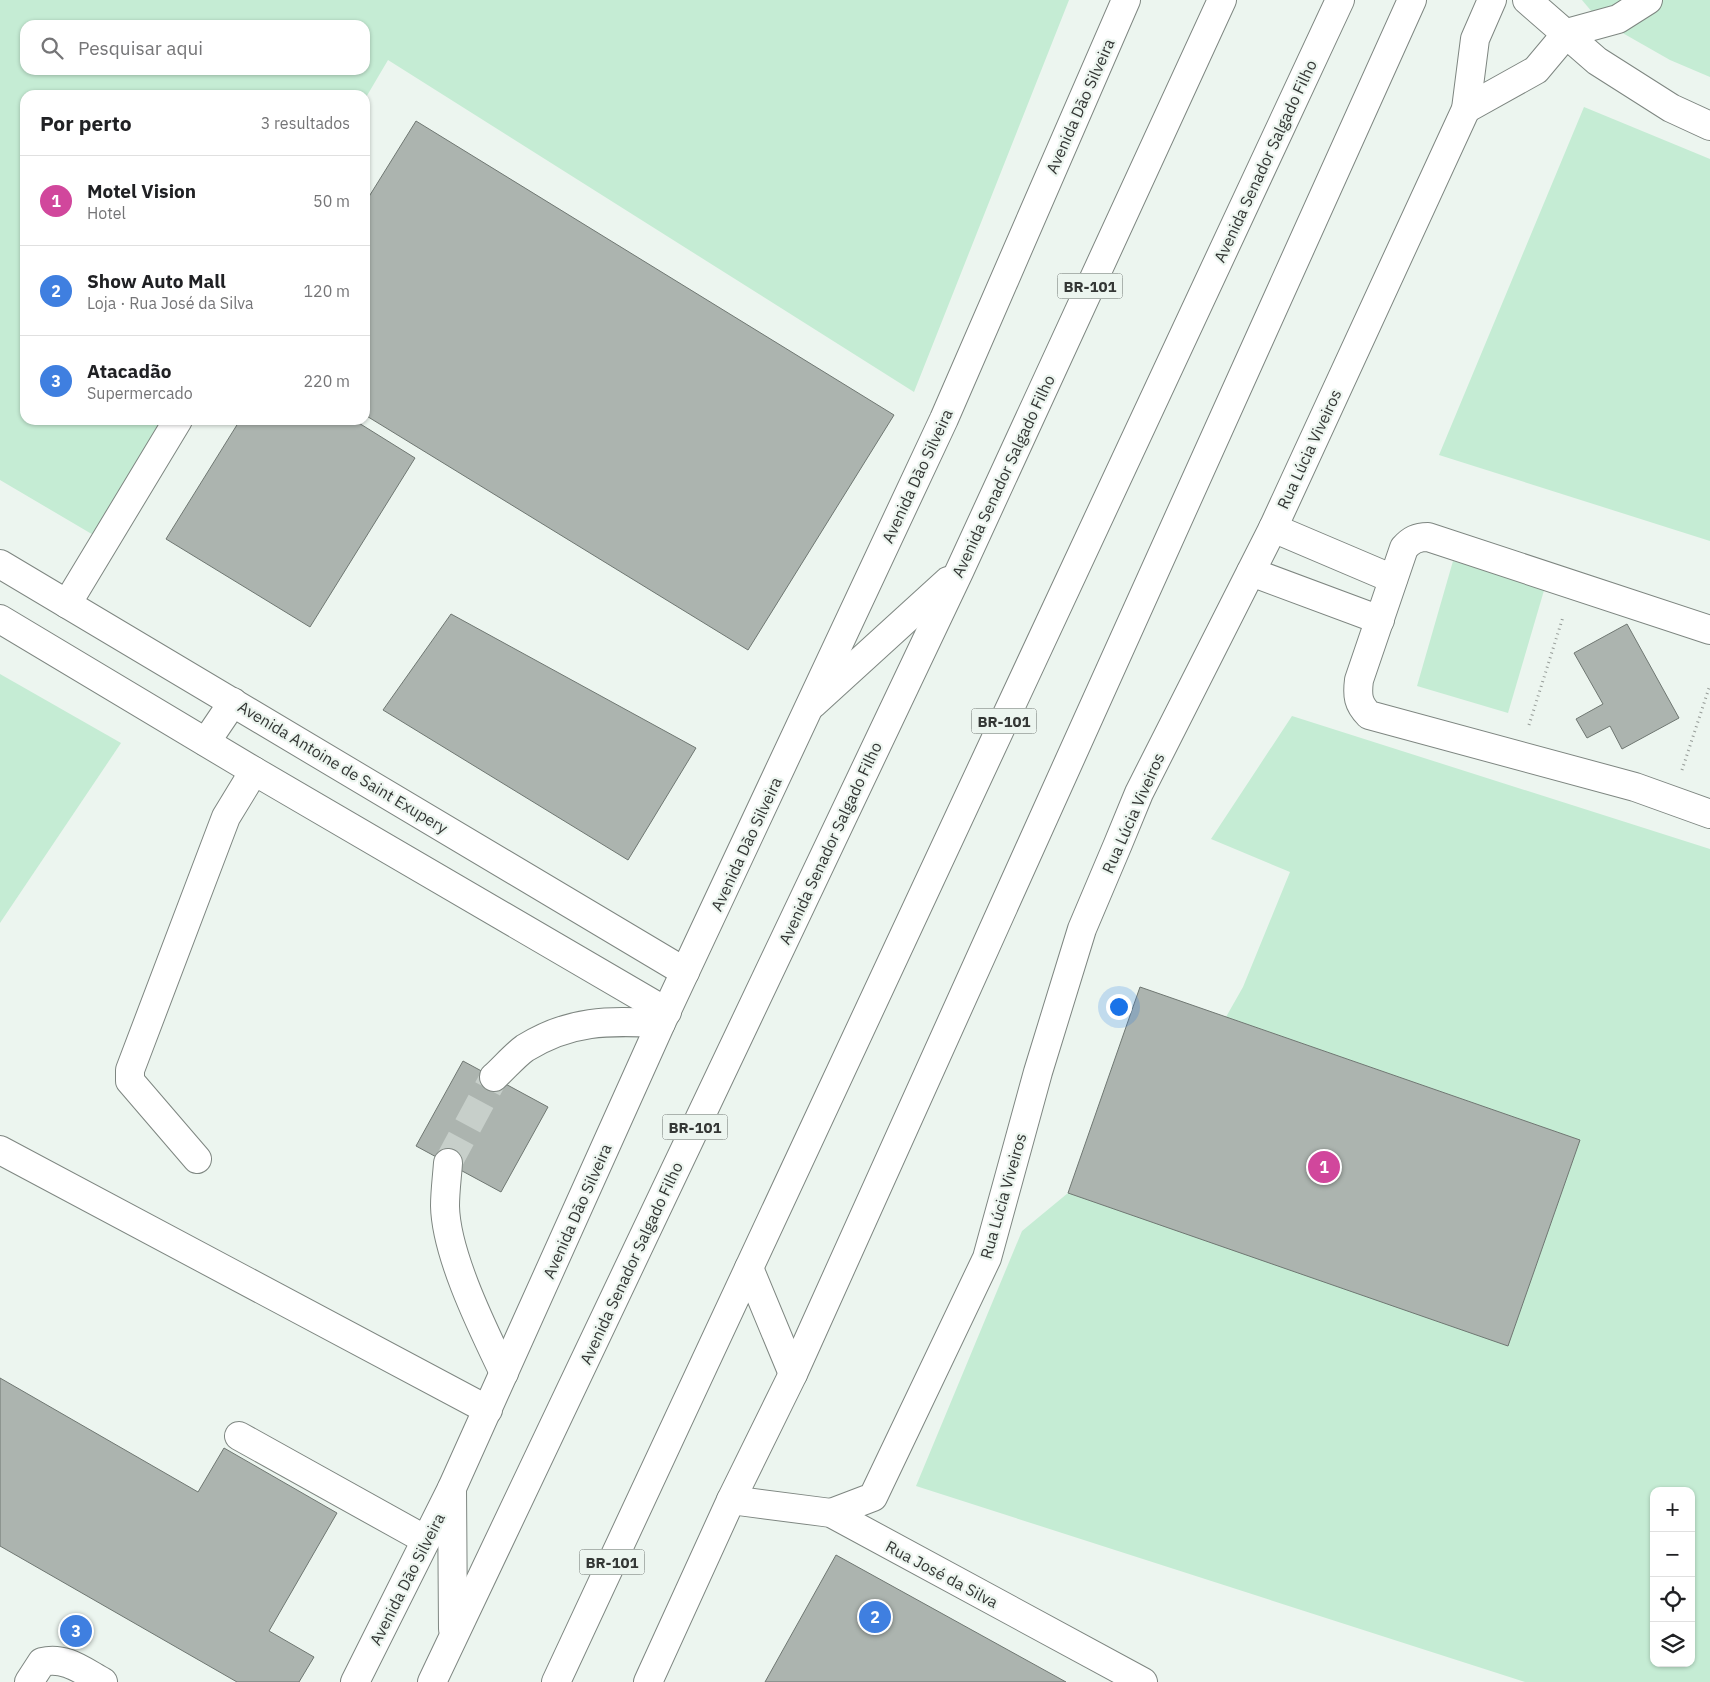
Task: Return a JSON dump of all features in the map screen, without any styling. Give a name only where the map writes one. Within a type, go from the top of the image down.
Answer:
[{"type":"main road","name":"Avenida Dão Silveira","points":[[355,1682],[452,1488],[685,972],[813,704],[944,419],[1126,0]]},
{"type":"main road","name":"Avenida Senador Salgado Filho","points":[[432,1682],[958,572],[1222,0]]},
{"type":"main road","name":"Avenida Senador Salgado Filho","points":[[556,1682],[1340,0]]},
{"type":"main road","points":[[648,1682],[731,1500],[793,1374],[1412,0]]},
{"type":"main road","name":"Rua Lúcia Viveiros","points":[[830,1513],[873,1497],[987,1258],[1038,1072],[1082,929],[1139,793],[1273,528],[1466,109],[1475,39],[1492,0]]},
{"type":"main road","points":[[1528,0],[1597,61],[1671,108],[1710,126]]},
{"type":"main road","points":[[1466,109],[1536,70],[1567,33],[1618,18],[1648,0]]},
{"type":"main road","points":[[1671,108],[1710,115]]},
{"type":"main road","points":[[67,604],[175,425]]},
{"type":"main road","points":[[1273,528],[1393,579]]},
{"type":"main road","points":[[1710,630],[1428,537],[1411,540],[1404,548],[1393,579],[1359,680],[1357,695],[1360,706],[1369,715],[1635,787],[1710,814]]},
{"type":"main road","name":"Avenida Antoine de Saint Exupery","points":[[0,564],[685,972]]},
{"type":"main road","points":[[813,704],[958,572]]},
{"type":"main road","points":[[1251,572],[1380,620]]},
{"type":"main road","points":[[0,619],[664,1018]]},
{"type":"main road","points":[[206,742],[233,702]]},
{"type":"main road","points":[[197,1159],[130,1081],[130,1070],[226,817],[254,771]]},
{"type":"main road","points":[[494,1077],[524,1049],[559,1031],[603,1021],[664,1018]]},
{"type":"main road","points":[[0,1150],[488,1410]]},
{"type":"main road","points":[[448,1164],[445,1208],[451,1239],[478,1318],[504,1373]]},
{"type":"main road","points":[[749,1268],[793,1374]]},
{"type":"main road","points":[[240,1436],[426,1540]]},
{"type":"main road","points":[[452,1488],[453,1636]]},
{"type":"main road","name":"Rua José da Silva","points":[[731,1500],[830,1513],[1143,1682]]},
{"type":"main road","points":[[29,1682],[42,1662],[53,1659],[67,1662],[103,1682]]},
{"type":"path","points":[[1527,732],[1564,611]]},
{"type":"path","points":[[1681,773],[1710,685]]},
{"type":"green space","points":[[0,0],[1069,0],[914,392],[388,60],[370,91],[20,90],[20,425],[176,425],[107,543],[0,480]]},
{"type":"green space","points":[[1582,0],[1710,0],[1710,77],[1670,60],[1598,19]]},
{"type":"green space","points":[[1584,107],[1710,159],[1710,541],[1439,455]]},
{"type":"green space","points":[[1453,561],[1545,587],[1508,713],[1417,686]]},
{"type":"green space","points":[[0,674],[121,743],[0,923]]},
{"type":"green space","points":[[1292,716],[1710,849],[1710,1682],[1525,1682],[916,1486],[1022,1231],[1068,1193],[1508,1345],[1580,1140],[1226,1017],[1243,987],[1290,872],[1211,839]]},
{"type":"building","points":[[416,121],[894,415],[748,650],[370,418],[370,195]]},
{"type":"building","points":[[237,425],[362,425],[415,458],[310,627],[166,539]]},
{"type":"building","points":[[451,614],[696,748],[628,860],[383,710]]},
{"type":"building","points":[[1627,624],[1679,718],[1622,749],[1610,726],[1587,738],[1576,719],[1603,704],[1574,653]]},
{"type":"building","points":[[1140,987],[1580,1140],[1508,1346],[1068,1193]]},
{"type":"building","points":[[463,1061],[548,1107],[501,1192],[416,1146]]},
{"type":"building","points":[[0,1378],[198,1492],[224,1448],[337,1513],[269,1631],[314,1657],[299,1682],[237,1682],[0,1546]]},
{"type":"building","points":[[836,1555],[1066,1682],[765,1682]]},
{"type":"tunnel","points":[[448,1163],[494,1077]]},
{"type":"place","name":"Motel Vision","points":[[1324,1167]]},
{"type":"place","name":"Show Auto Mall","points":[[875,1617]]},
{"type":"place","name":"Atacadão","points":[[76,1631]]}]
